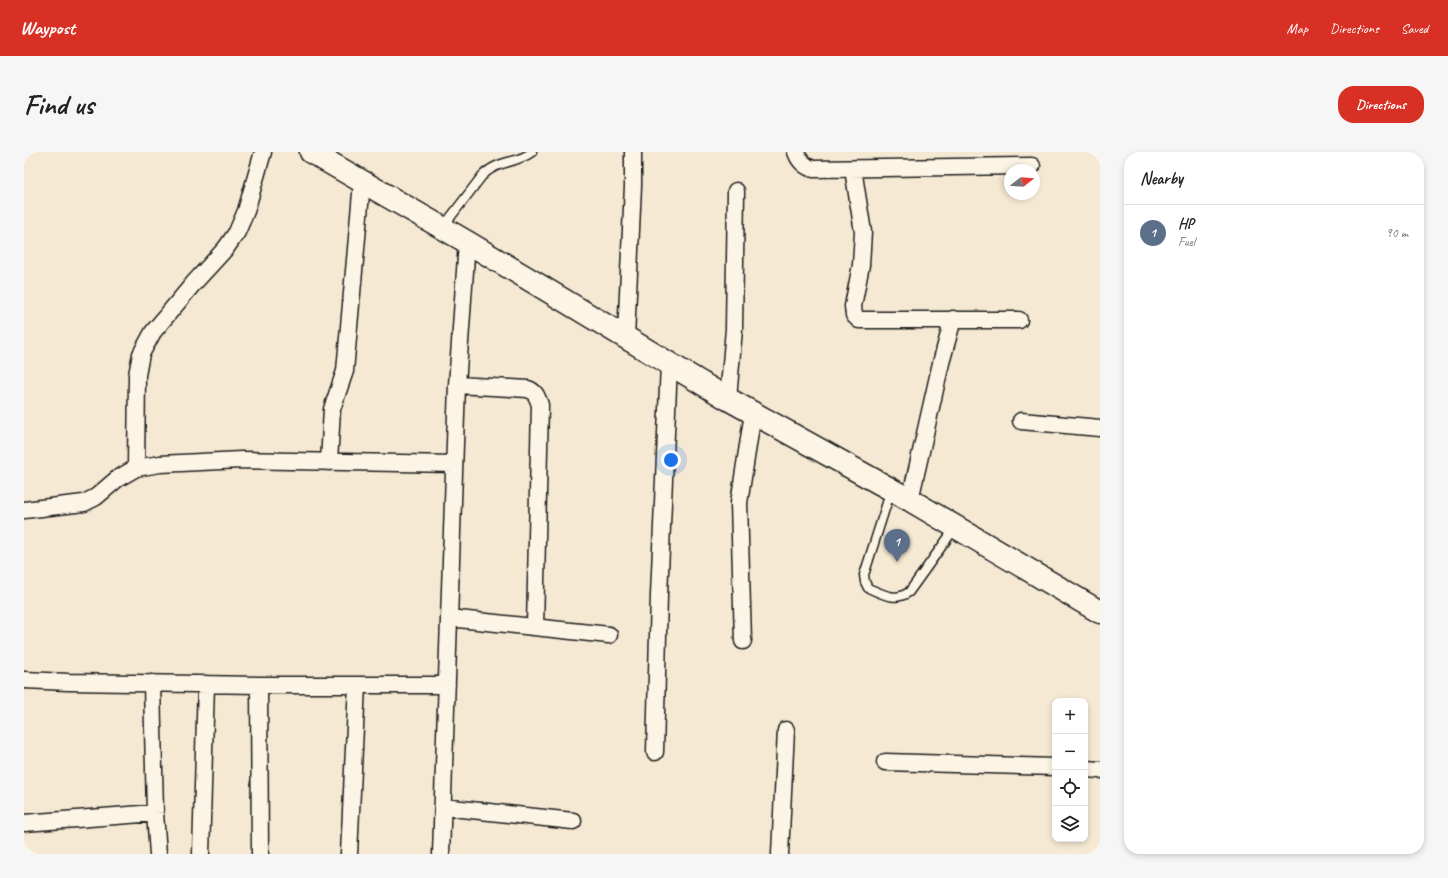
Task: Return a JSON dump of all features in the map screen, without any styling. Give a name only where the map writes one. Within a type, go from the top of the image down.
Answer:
[{"type":"main road","points":[[322,155],[362,182],[467,242],[728,399],[910,500],[1100,612]]},
{"type":"street","points":[[136,468],[137,375],[141,354],[154,332],[193,284],[226,248],[237,232],[246,211],[263,152]]},
{"type":"street","points":[[626,337],[633,186],[633,152]]},
{"type":"street","points":[[796,152],[797,158],[804,166],[813,169],[1004,166]]},
{"type":"street","points":[[853,169],[863,232],[862,265],[853,306],[854,315],[859,320],[1020,320]]},
{"type":"street","points":[[329,462],[332,409],[345,371],[362,182]]},
{"type":"street","points":[[728,399],[734,329],[736,191]]},
{"type":"street","points":[[442,854],[457,386],[467,242]]},
{"type":"street","points":[[910,500],[941,363],[953,319]]},
{"type":"street","points":[[655,752],[659,595],[669,364]]},
{"type":"street","points":[[457,386],[528,389],[533,390],[537,395],[540,405],[535,627]]},
{"type":"street","points":[[744,641],[739,503],[753,413]]},
{"type":"street","points":[[1020,421],[1100,428]]},
{"type":"street","points":[[24,510],[84,503],[96,497],[117,479],[136,468],[160,464],[241,460],[454,464]]},
{"type":"street","points":[[449,618],[609,635]]},
{"type":"street","points":[[24,680],[259,685],[447,685]]},
{"type":"street","points":[[152,683],[155,813],[158,854]]},
{"type":"street","points":[[202,854],[206,684]]},
{"type":"street","points":[[259,685],[260,854]]},
{"type":"street","points":[[348,854],[357,685]]},
{"type":"street","points":[[780,854],[786,730]]},
{"type":"street","points":[[885,762],[1052,767]]},
{"type":"street","points":[[1088,769],[1100,770]]},
{"type":"street","points":[[443,807],[573,822]]},
{"type":"street","points":[[24,823],[155,813]]},
{"type":"lane","points":[[442,228],[489,169],[498,164],[521,158],[532,152]]},
{"type":"lane","points":[[891,490],[864,576],[868,588],[894,598],[903,596],[909,592],[956,527]]},
{"type":"place","name":"HP","points":[[897,562]]}]
